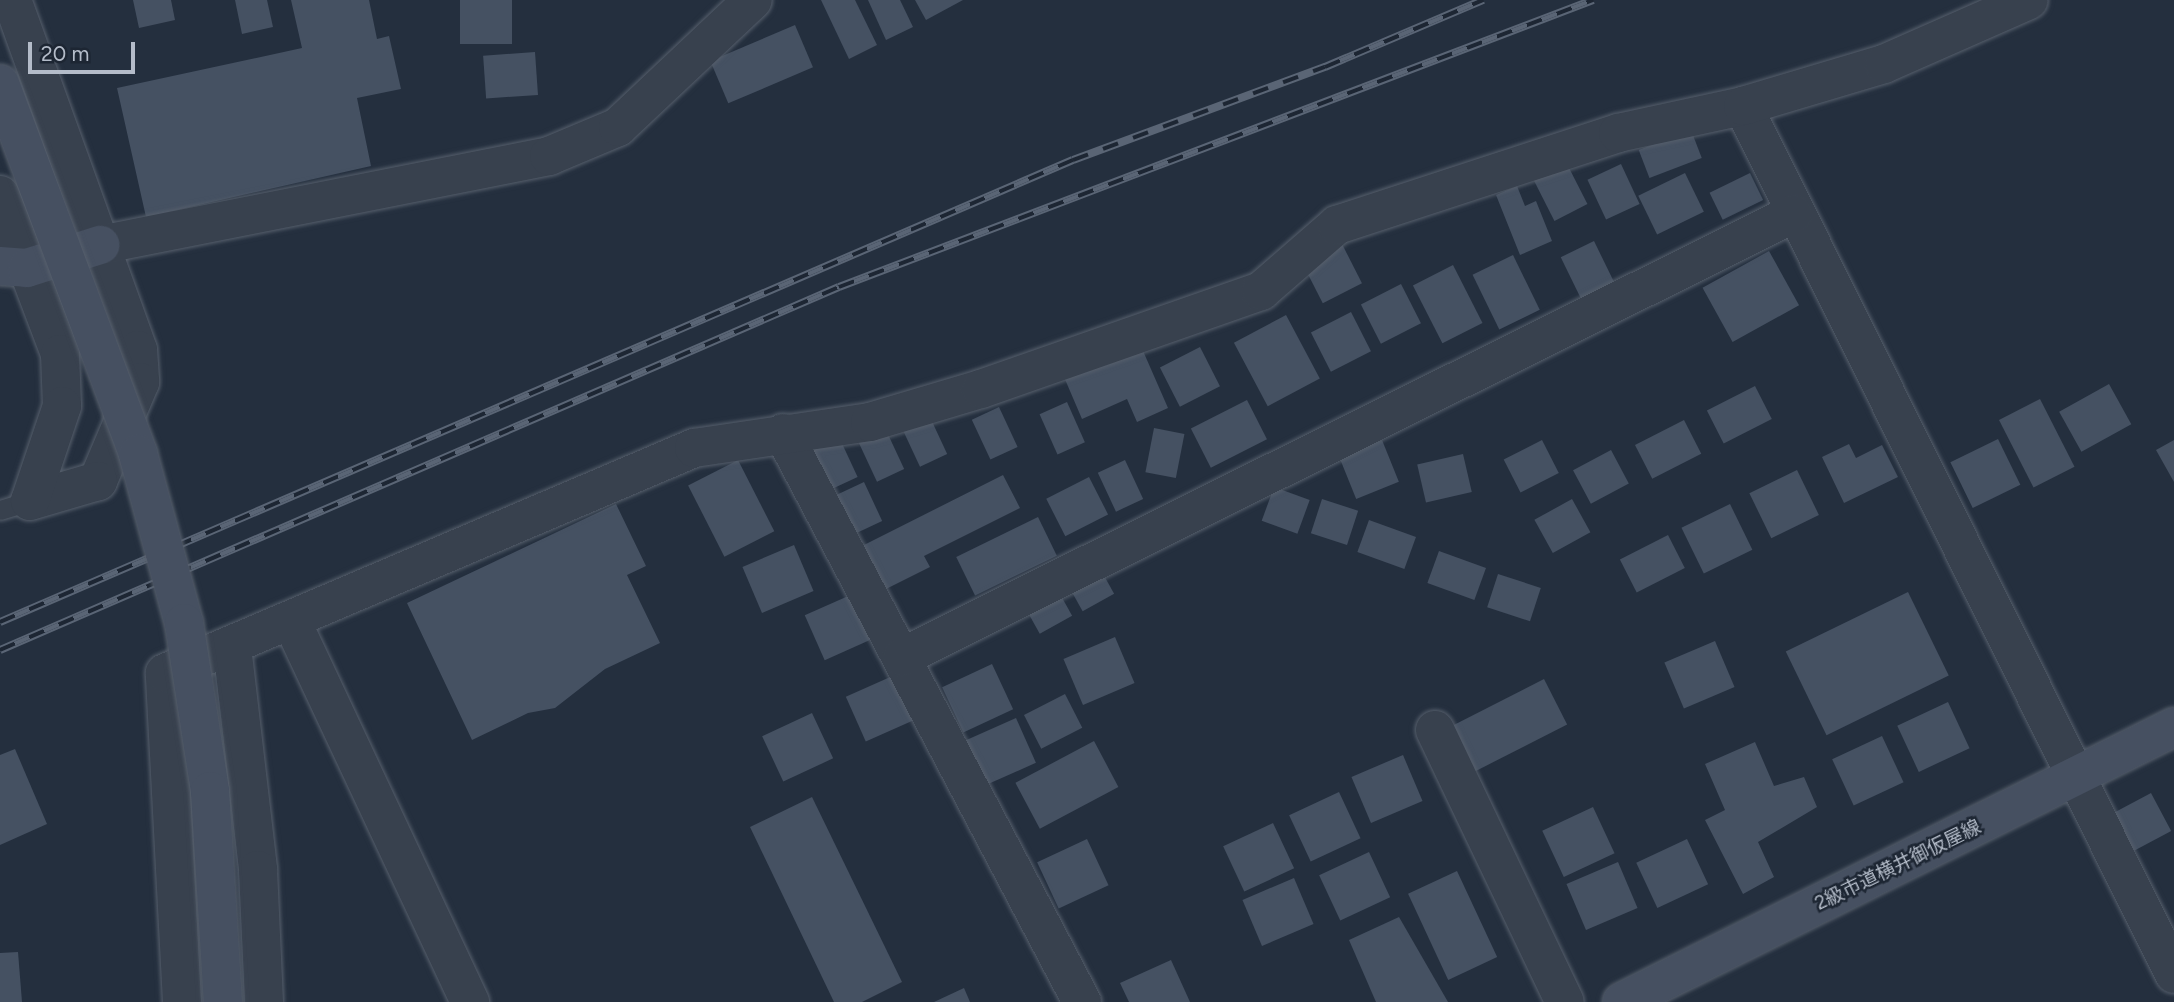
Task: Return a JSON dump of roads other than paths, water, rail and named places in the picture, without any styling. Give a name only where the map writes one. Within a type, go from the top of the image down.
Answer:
[{"type":"street","points":[[12,0],[138,350],[140,382],[98,481],[15,505]]},
{"type":"street","points":[[14,267],[100,245],[549,156],[618,127],[753,0]]},
{"type":"street","points":[[182,1002],[165,673],[292,622],[694,448],[870,422],[981,389],[1261,291],[1336,225],[1618,132],[1743,106],[1884,64],[2029,0]]},
{"type":"street","points":[[0,84],[138,454],[184,623],[210,791],[223,1002]]},
{"type":"street","points":[[1743,106],[1793,214],[2174,974]]},
{"type":"street","points":[[0,195],[14,267],[60,355],[62,406],[15,505]]},
{"type":"street","points":[[902,657],[1793,214]]},
{"type":"street","points":[[783,433],[1082,1002]]},
{"type":"street","points":[[292,622],[470,1002]]},
{"type":"street","points":[[232,647],[258,870],[264,1002]]},
{"type":"street","name":"2級市道横井御仮屋線","points":[[1645,997],[2174,727]]},
{"type":"street","points":[[1435,730],[1565,1002]]},
{"type":"railway","points":[[0,622],[1073,160],[1325,67],[1483,0]]},
{"type":"railway","points":[[0,650],[839,287],[1593,0]]}]
